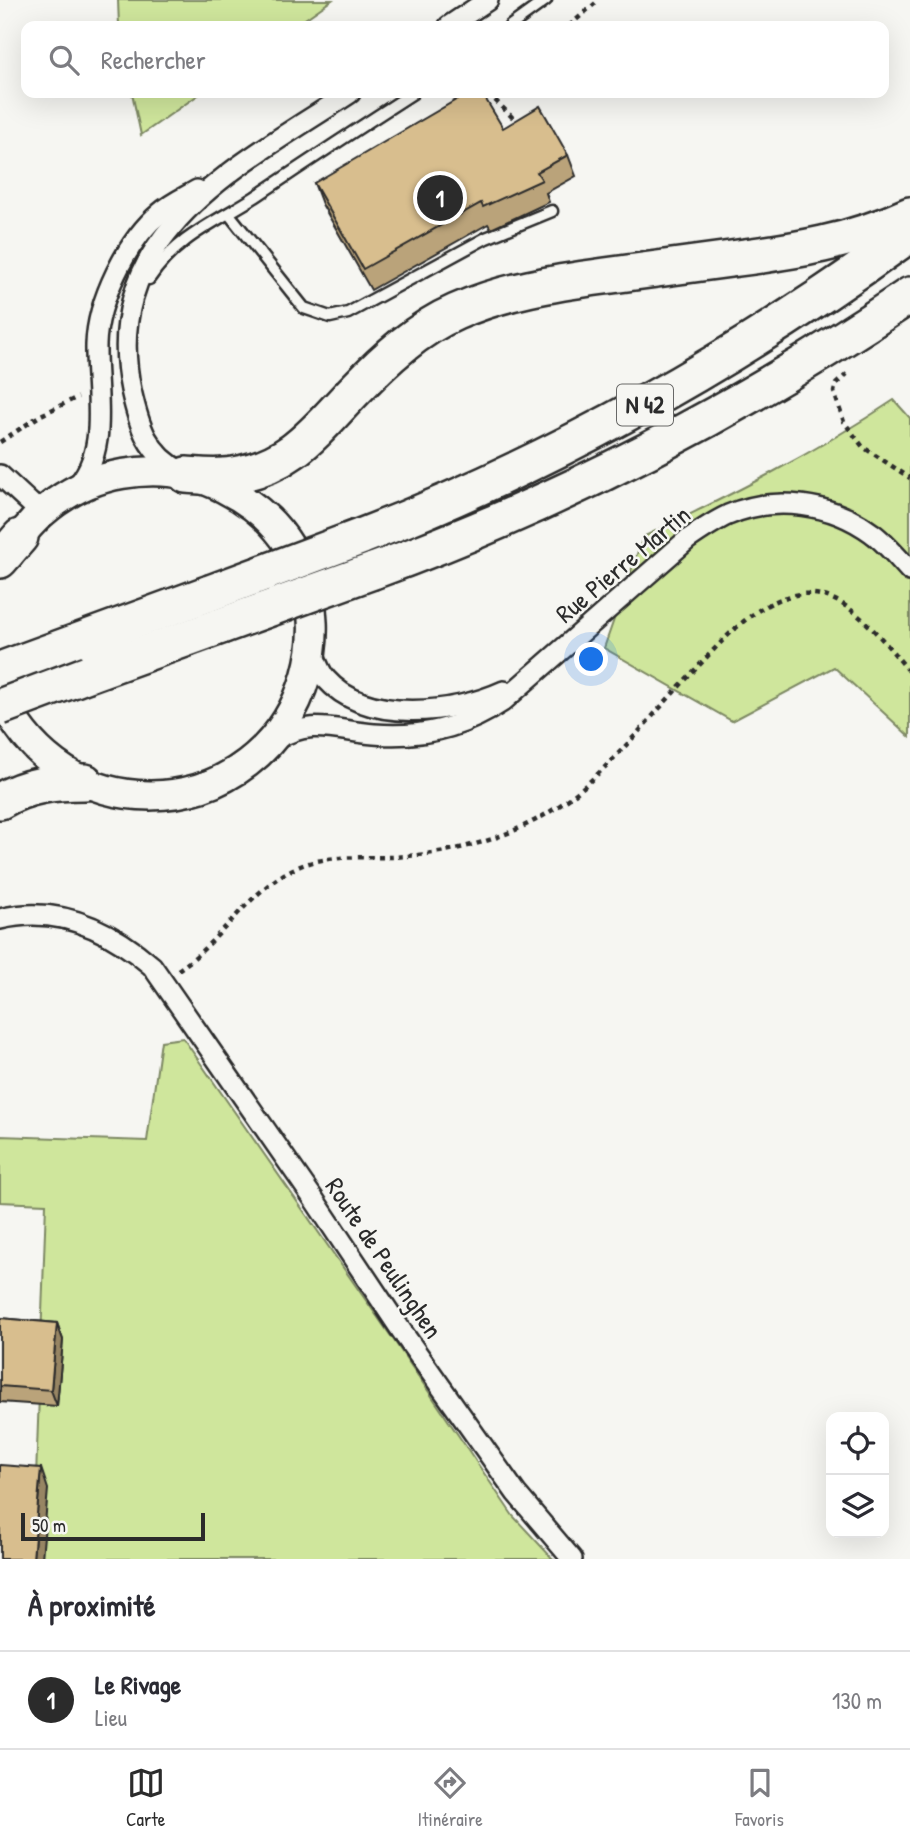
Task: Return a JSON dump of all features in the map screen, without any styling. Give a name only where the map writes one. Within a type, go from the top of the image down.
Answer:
[{"type":"highway","points":[[186,475],[234,475],[286,457],[316,434],[356,389],[407,341],[442,319],[479,302],[538,285],[801,250],[862,235],[910,215]]},
{"type":"highway","name":"N 42","points":[[0,670],[360,537],[474,491],[596,432],[658,398],[774,327],[910,234]]},
{"type":"highway","name":"N 42","points":[[0,707],[487,526],[619,465],[802,365],[910,295]]},
{"type":"highway","points":[[0,801],[24,789],[85,782]]},
{"type":"street","points":[[456,21],[488,0]]},
{"type":"street","points":[[0,573],[20,537],[71,492],[92,466],[98,421],[96,344],[99,327],[110,291],[128,253],[142,232],[160,213],[226,175],[342,98]]},
{"type":"street","points":[[186,475],[162,460],[153,450],[140,423],[127,369],[127,315],[143,271],[159,242],[192,204],[226,175]]},
{"type":"street","points":[[0,694],[13,720],[29,741],[61,769],[85,782],[134,795],[159,795],[184,792],[217,782],[246,765],[271,742],[299,699],[305,684],[312,650],[313,617],[308,591],[300,567],[283,538],[247,502],[218,485],[186,475],[152,471],[102,478],[71,492]]},
{"type":"street","points":[[0,475],[20,537]]},
{"type":"street","name":"Rue Pierre Martin","points":[[271,742],[303,727],[329,727],[374,734],[419,734],[440,731],[485,714],[527,681],[687,540],[709,525],[749,508],[774,504],[801,505],[839,515],[872,533],[910,571]]},
{"type":"street","name":"Rue Pierre Martin","points":[[312,650],[323,675],[337,690],[352,699],[396,709],[416,711],[463,706],[527,681]]},
{"type":"street","name":"Route de Peulinghen","points":[[0,919],[38,914],[64,917],[87,925],[116,939],[138,955],[162,980],[484,1448],[532,1514],[572,1559]]},
{"type":"lane","points":[[517,21],[546,0]]},
{"type":"lane","points":[[127,315],[146,283],[173,248],[405,98]]},
{"type":"lane","points":[[229,214],[304,309],[330,317],[348,313],[486,238],[552,211]]},
{"type":"path","points":[[575,21],[599,0]]},
{"type":"path","points":[[495,98],[519,124]]},
{"type":"path","points":[[857,367],[836,384],[834,392],[845,422],[863,447],[910,478]]},
{"type":"path","points":[[0,442],[41,415],[98,387]]},
{"type":"path","points":[[162,980],[195,959],[265,889],[284,874],[304,864],[450,851],[497,838],[554,809],[593,778],[728,636],[763,607],[784,597],[805,594],[823,596],[841,604],[862,619],[910,672]]},
{"type":"green space","points":[[118,0],[332,0],[302,21],[119,21]]},
{"type":"green space","points":[[133,98],[194,98],[141,135]]},
{"type":"green space","points":[[894,400],[910,418],[910,737],[834,667],[732,721],[604,648],[643,537],[771,473]]},
{"type":"green space","points":[[183,1038],[513,1516],[553,1559],[33,1559],[46,1204],[0,1202],[0,1136],[147,1141],[161,1041]]},
{"type":"building","points":[[459,98],[485,98],[503,128],[540,106],[568,155],[537,172],[542,180],[483,207],[481,203],[363,269],[314,183]]},
{"type":"building","points":[[0,1318],[57,1323],[51,1390],[0,1386]]},
{"type":"building","points":[[0,1465],[41,1468],[33,1559],[0,1559]]},
{"type":"place","name":"Le Rivage","points":[[440,198]]}]
